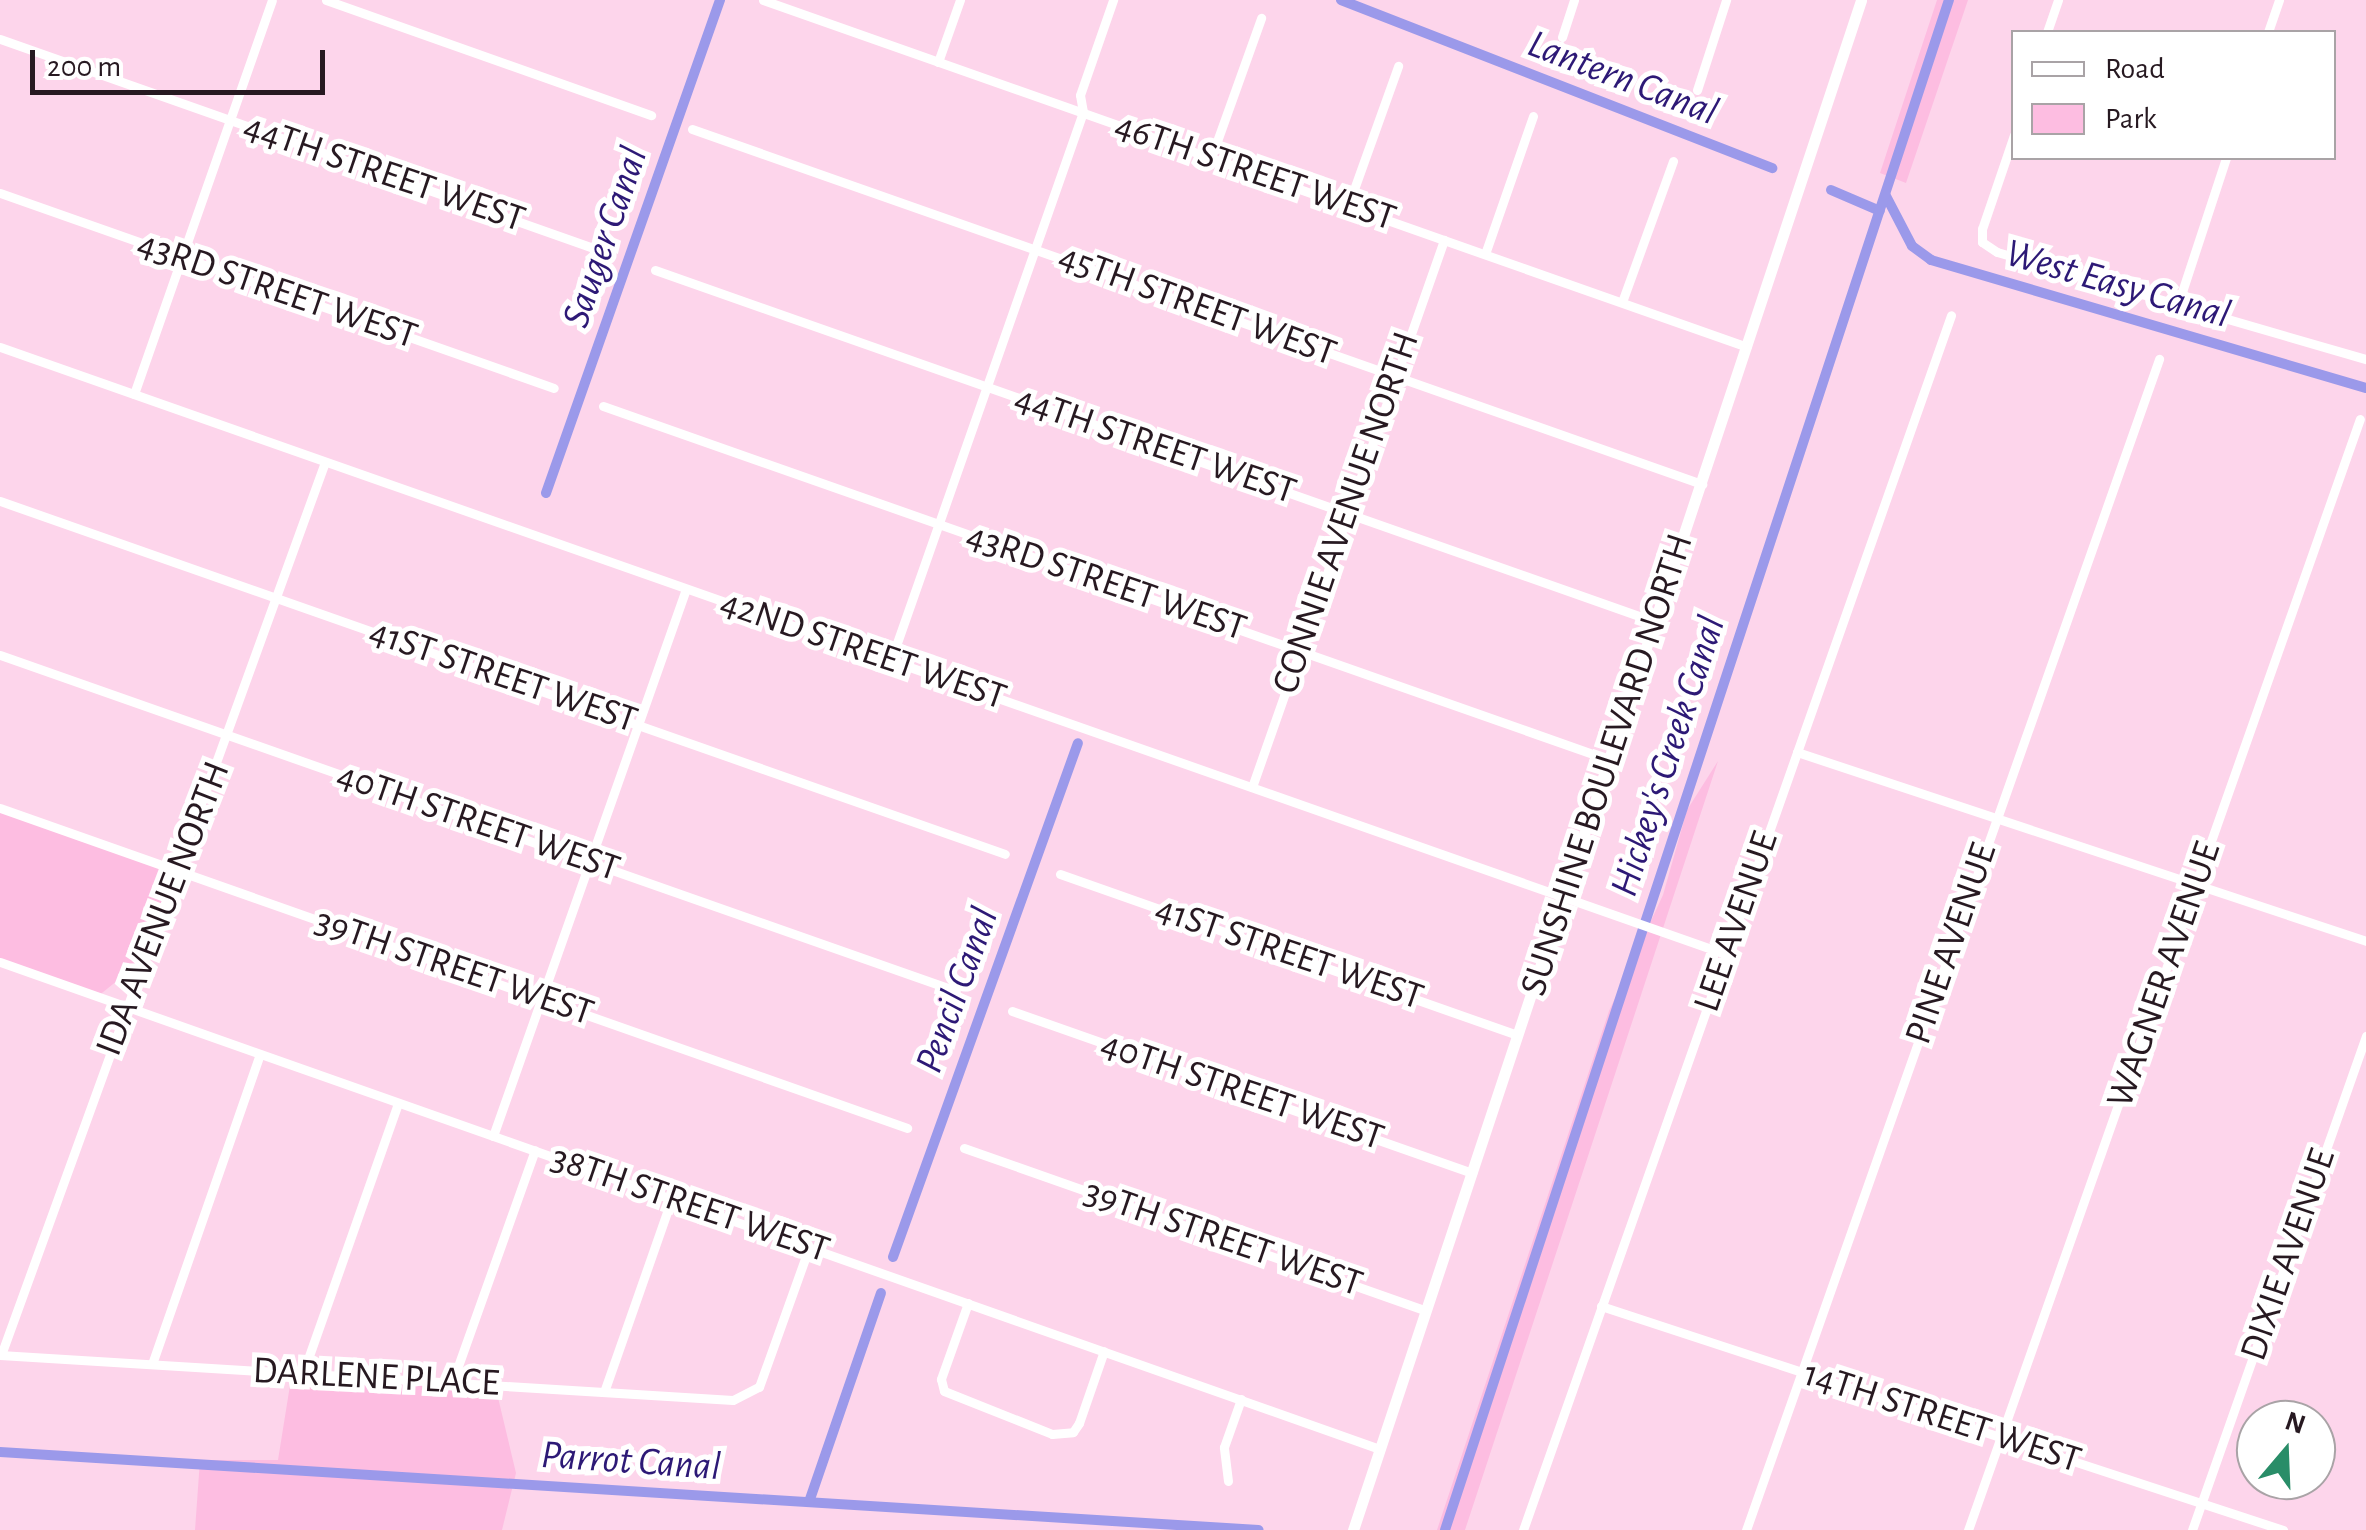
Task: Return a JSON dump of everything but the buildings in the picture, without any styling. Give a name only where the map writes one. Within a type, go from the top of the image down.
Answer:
[{"type":"street","points":[[134,394],[272,0]]},
{"type":"street","points":[[326,0],[651,114]]},
{"type":"street","name":"46TH STREET WEST","points":[[763,0],[1747,347]]},
{"type":"street","points":[[801,14],[806,0]]},
{"type":"street","points":[[938,62],[960,0]]},
{"type":"street","points":[[891,660],[1083,112],[1080,95],[1113,0]]},
{"type":"street","points":[[1562,37],[1574,0]]},
{"type":"street","points":[[1697,90],[1726,0]]},
{"type":"street","name":"SUNSHINE BOULEVARD NORTH","points":[[1353,1530],[1862,0]]},
{"type":"street","points":[[2048,30],[2058,0]]},
{"type":"street","points":[[2269,30],[2279,0]]},
{"type":"street","points":[[1212,158],[1260,18]]},
{"type":"street","name":"44TH STREET WEST","points":[[0,39],[599,250]]},
{"type":"street","points":[[1348,206],[1398,66]]},
{"type":"street","points":[[1485,254],[1533,116]]},
{"type":"street","name":"45TH STREET WEST","points":[[692,128],[1702,484]]},
{"type":"street","points":[[2011,144],[1982,242],[2366,359]]},
{"type":"street","points":[[2178,304],[2225,160]]},
{"type":"street","points":[[1622,302],[1672,161]]},
{"type":"street","name":"43RD STREET WEST","points":[[0,193],[554,388]]},
{"type":"street","name":"CONNIE AVENUE NORTH","points":[[1252,787],[1444,240]]},
{"type":"street","name":"44TH STREET WEST","points":[[655,270],[1656,622]]},
{"type":"street","name":"LEE AVENUE","points":[[1523,1530],[1951,315]]},
{"type":"street","name":"42ND STREET WEST","points":[[0,347],[1726,954]]},
{"type":"street","name":"PINE AVENUE","points":[[1746,1530],[2159,359]]},
{"type":"street","name":"43RD STREET WEST","points":[[603,406],[1610,760]]},
{"type":"street","name":"WAGNER AVENUE","points":[[1968,1530],[2360,419]]},
{"type":"street","name":"IDA AVENUE NORTH","points":[[0,1355],[96,1085],[132,1009],[326,462]]},
{"type":"street","name":"41ST STREET WEST","points":[[0,501],[1005,854]]},
{"type":"street","points":[[493,1136],[686,588]]},
{"type":"street","name":"40TH STREET WEST","points":[[0,655],[956,992]]},
{"type":"street","points":[[1796,752],[2366,940]]},
{"type":"street","name":"39TH STREET WEST","points":[[0,808],[907,1128]]},
{"type":"street","name":"41ST STREET WEST","points":[[1060,874],[1518,1035]]},
{"type":"street","name":"38TH STREET WEST","points":[[0,962],[1380,1449]]},
{"type":"street","name":"40TH STREET WEST","points":[[1012,1011],[1472,1173]]},
{"type":"street","name":"DIXIE AVENUE","points":[[2192,1530],[2366,1036]]},
{"type":"street","points":[[152,1364],[260,1054]]},
{"type":"street","points":[[304,1373],[398,1103]]},
{"type":"street","name":"39TH STREET WEST","points":[[964,1148],[1426,1310]]},
{"type":"street","points":[[452,1382],[535,1150]]},
{"type":"street","points":[[604,1392],[672,1198]]},
{"type":"street","name":"DARLENE PLACE","points":[[0,1355],[604,1392],[752,1396],[808,1247]]},
{"type":"street","points":[[968,1303],[940,1379],[944,1391],[1036,1428],[1072,1432],[1104,1352]]},
{"type":"street","name":"14TH STREET WEST","points":[[1601,1306],[2283,1530]]},
{"type":"street","points":[[1228,1481],[1224,1447],[1241,1400]]},
{"type":"green space","points":[[1937,0],[1968,0],[1906,183],[1880,173]]},
{"type":"green space","points":[[1718,761],[1465,1530],[1437,1530],[1609,1011],[1663,895],[1687,810]]},
{"type":"green space","points":[[0,804],[161,863],[165,902],[144,959],[97,997],[0,960]]},
{"type":"green space","points":[[291,1379],[495,1385],[516,1473],[502,1530],[195,1530],[200,1460],[278,1460]]},
{"type":"waterway","name":"Sauger Canal","points":[[546,493],[720,0]]},
{"type":"waterway","name":"Lantern Canal","points":[[1341,0],[1772,168]]},
{"type":"waterway","name":"Hickey's Creek Canal","points":[[1445,1530],[1949,0]]},
{"type":"waterway","name":"Lantern Canal","points":[[1831,190],[1880,211]]},
{"type":"waterway","name":"West Easy Canal","points":[[1886,196],[1912,246],[1931,260],[2366,388]]},
{"type":"waterway","name":"Pencil Canal","points":[[893,1257],[1078,743]]},
{"type":"waterway","name":"Pencil Canal","points":[[809,1502],[881,1293]]},
{"type":"waterway","name":"Parrot Canal","points":[[0,1452],[1259,1530]]}]
